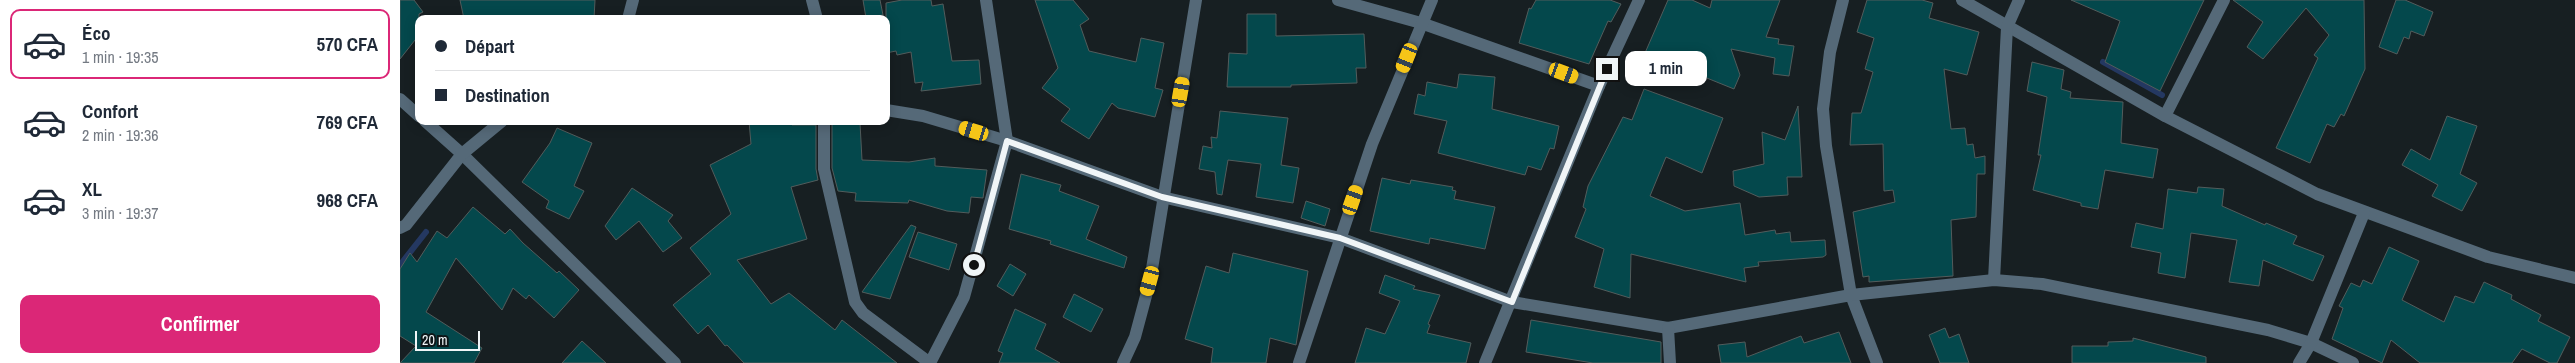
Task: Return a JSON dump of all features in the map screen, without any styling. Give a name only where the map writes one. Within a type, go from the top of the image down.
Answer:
[{"type":"street","points":[[629,15],[633,0]]},
{"type":"street","points":[[812,0],[815,15]]},
{"type":"street","points":[[824,125],[824,169],[855,302],[863,313],[930,363],[964,297],[1007,141],[986,0]]},
{"type":"street","points":[[1123,363],[1135,336],[1150,281],[1162,197],[1196,0]]},
{"type":"street","points":[[1338,0],[1421,23],[1599,86]]},
{"type":"street","points":[[1299,363],[1372,144],[1432,0]]},
{"type":"street","points":[[1485,363],[1512,302],[1599,86],[1639,0]]},
{"type":"street","points":[[1843,0],[1830,52],[1823,109],[1826,146],[1851,295],[1877,363]]},
{"type":"street","points":[[1962,0],[2165,116],[2316,194],[2488,257],[2575,278]]},
{"type":"street","points":[[1994,280],[2007,27],[2018,0]]},
{"type":"street","points":[[2165,116],[2224,0]]},
{"type":"street","points":[[400,99],[415,112]]},
{"type":"street","points":[[890,111],[923,116],[1007,141],[1162,197],[1340,238],[1512,302],[1668,328],[1851,295],[1994,280],[2042,284],[2268,330],[2311,344],[2353,363]]},
{"type":"street","points":[[429,125],[462,154],[675,363]]},
{"type":"street","points":[[402,230],[462,154],[497,125]]},
{"type":"street","points":[[2299,363],[2311,344],[2364,213]]},
{"type":"street","points":[[1668,328],[1670,363]]},
{"type":"building","points":[[400,0],[414,0],[423,12],[415,15],[415,40],[400,59]]},
{"type":"building","points":[[460,0],[595,0],[594,15],[463,15]]},
{"type":"building","points":[[863,0],[880,0],[883,15],[866,15]]},
{"type":"building","points":[[902,0],[931,0],[932,6],[943,4],[952,61],[979,60],[981,84],[921,91],[923,82],[915,83],[911,52],[897,55],[896,51],[890,52],[890,15],[886,15],[886,3]]},
{"type":"building","points":[[1035,0],[1073,0],[1089,19],[1080,25],[1089,51],[1136,62],[1141,38],[1164,43],[1155,88],[1163,90],[1155,117],[1118,108],[1112,103],[1089,139],[1061,121],[1070,109],[1042,88],[1058,68]]},
{"type":"building","points":[[1536,0],[1610,0],[1621,4],[1611,22],[1608,21],[1589,64],[1519,43],[1529,8],[1531,9]]},
{"type":"building","points":[[1668,0],[1692,0],[1710,8],[1712,0],[1780,0],[1766,37],[1779,39],[1778,44],[1794,46],[1789,76],[1773,74],[1775,58],[1731,49],[1740,75],[1734,89],[1645,53]]},
{"type":"building","points":[[1867,0],[1922,0],[1933,3],[1929,18],[1979,32],[1967,75],[1944,69],[1951,129],[1965,128],[1967,145],[1973,144],[1975,158],[1985,156],[1985,174],[1977,174],[1976,217],[1951,220],[1953,276],[1869,282],[1869,276],[1863,277],[1853,212],[1895,202],[1893,190],[1884,191],[1883,144],[1850,145],[1852,113],[1861,113],[1873,72],[1865,69],[1874,38],[1857,32]]},
{"type":"building","points":[[2071,0],[2204,0],[2160,91],[2105,62],[2120,21]]},
{"type":"building","points":[[2233,0],[2364,0],[2365,69],[2344,116],[2341,114],[2334,127],[2327,124],[2310,163],[2276,148],[2318,58],[2314,55],[2329,35],[2306,8],[2263,59],[2247,47],[2263,22]]},
{"type":"building","points":[[2396,0],[2405,0],[2433,12],[2424,36],[2411,31],[2409,39],[2404,37],[2397,54],[2379,47]]},
{"type":"building","points":[[1247,14],[1276,14],[1276,36],[1364,34],[1366,68],[1356,68],[1357,83],[1291,85],[1291,87],[1227,87],[1229,53],[1247,54]]},
{"type":"building","points":[[2032,62],[2064,70],[2061,89],[2071,92],[2070,98],[2123,102],[2121,143],[2158,149],[2153,178],[2105,170],[2098,209],[2081,206],[2081,203],[2033,190],[2041,155],[2038,155],[2047,97],[2027,91]]},
{"type":"building","points":[[1459,74],[1495,77],[1492,109],[1559,126],[1554,149],[1550,148],[1541,170],[1528,166],[1525,175],[1438,153],[1447,121],[1414,114],[1418,94],[1425,96],[1427,82],[1457,88]]},
{"type":"building","points":[[1644,89],[1723,118],[1702,173],[1666,157],[1650,196],[1685,211],[1740,203],[1745,235],[1775,230],[1776,234],[1790,232],[1791,242],[1825,240],[1826,255],[1823,257],[1758,262],[1759,266],[1744,268],[1746,282],[1631,254],[1630,298],[1594,287],[1604,249],[1575,237],[1586,209],[1583,207],[1588,186],[1623,117],[1632,120]]},
{"type":"building","points":[[1798,106],[1802,177],[1787,177],[1788,195],[1759,197],[1734,186],[1733,171],[1764,164],[1762,132],[1785,140]]},
{"type":"building","points":[[1220,111],[1288,118],[1281,165],[1299,168],[1293,203],[1256,197],[1261,164],[1228,160],[1222,195],[1217,194],[1215,172],[1199,169],[1203,146],[1212,148],[1211,137],[1217,138]]},
{"type":"building","points":[[2447,116],[2477,126],[2460,174],[2477,183],[2462,211],[2432,196],[2438,185],[2402,165],[2411,149],[2430,160]]},
{"type":"building","points":[[749,125],[816,125],[816,169],[818,180],[791,187],[807,239],[737,260],[771,304],[789,293],[835,330],[842,320],[897,363],[744,363],[727,345],[725,346],[708,325],[698,334],[673,305],[711,274],[690,248],[731,214],[710,165],[751,144]]},
{"type":"building","points":[[832,125],[860,125],[862,160],[909,162],[935,158],[935,166],[987,170],[983,198],[971,197],[969,213],[947,211],[909,200],[908,203],[855,201],[856,193],[838,191],[832,168]]},
{"type":"building","points":[[557,128],[592,143],[574,186],[584,191],[569,219],[546,208],[549,201],[522,182],[550,143]]},
{"type":"building","points":[[1021,174],[1061,185],[1059,191],[1099,206],[1086,239],[1127,257],[1124,268],[1050,244],[1051,241],[1009,229]]},
{"type":"building","points":[[1382,178],[1410,184],[1411,180],[1453,187],[1452,190],[1456,191],[1454,199],[1495,207],[1485,249],[1430,238],[1429,244],[1370,231]]},
{"type":"building","points":[[2198,187],[2224,189],[2222,206],[2265,225],[2266,223],[2297,236],[2293,244],[2324,256],[2313,281],[2263,260],[2259,286],[2229,282],[2237,240],[2191,233],[2185,278],[2158,273],[2161,253],[2131,247],[2136,223],[2163,229],[2168,189],[2197,193]]},
{"type":"building","points":[[632,188],[673,215],[668,221],[682,238],[663,252],[639,221],[616,240],[605,226]]},
{"type":"building","points":[[1306,201],[1330,209],[1325,226],[1301,218]]},
{"type":"building","points":[[473,207],[505,234],[510,229],[523,243],[557,273],[559,271],[579,290],[554,318],[529,295],[526,299],[513,288],[502,310],[456,258],[426,312],[482,348],[474,363],[400,363],[416,346],[400,336],[400,269],[410,253],[417,262],[437,231],[447,238]]},
{"type":"building","points":[[911,225],[916,227],[890,299],[862,292]]},
{"type":"building","points":[[918,232],[957,244],[949,270],[909,257]]},
{"type":"building","points":[[2389,247],[2419,261],[2402,300],[2444,322],[2455,296],[2474,303],[2484,282],[2512,295],[2511,299],[2541,315],[2538,321],[2570,337],[2557,363],[2550,363],[2522,349],[2512,363],[2420,363],[2391,340],[2382,363],[2332,339],[2343,308],[2339,306],[2351,283],[2360,287],[2363,280],[2372,284]]},
{"type":"building","points":[[1233,253],[1308,271],[1296,345],[1270,338],[1266,363],[1211,363],[1213,348],[1185,339],[1206,266],[1229,273]]},
{"type":"building","points":[[1010,264],[1026,274],[1013,296],[997,286]]},
{"type":"building","points":[[1385,275],[1415,286],[1413,289],[1440,295],[1428,324],[1430,325],[1427,333],[1471,343],[1466,363],[1355,363],[1366,328],[1385,334],[1400,301],[1379,293]]},
{"type":"building","points":[[1074,294],[1103,309],[1091,332],[1063,317]]},
{"type":"building","points":[[1015,309],[1046,324],[1035,349],[1060,363],[999,363],[1003,353],[998,351]]},
{"type":"building","points":[[1531,320],[1661,342],[1661,363],[1593,363],[1526,352]]},
{"type":"building","points":[[1945,328],[1949,338],[1959,334],[1969,363],[1940,363],[1929,335]]},
{"type":"building","points":[[1839,332],[1851,363],[1721,363],[1718,345],[1745,342],[1747,357],[1801,336],[1804,343]]},
{"type":"building","points":[[2133,338],[2206,357],[2206,363],[2072,363],[2072,346],[2108,346],[2108,342],[2133,341]]},
{"type":"building","points":[[582,341],[606,363],[562,363]]},
{"type":"waterway","points":[[2103,62],[2162,95]]},
{"type":"waterway","points":[[400,265],[426,232]]},
{"type":"route","points":[[974,265],[1007,141],[1162,197],[1340,238],[1512,302],[1607,69]]}]
